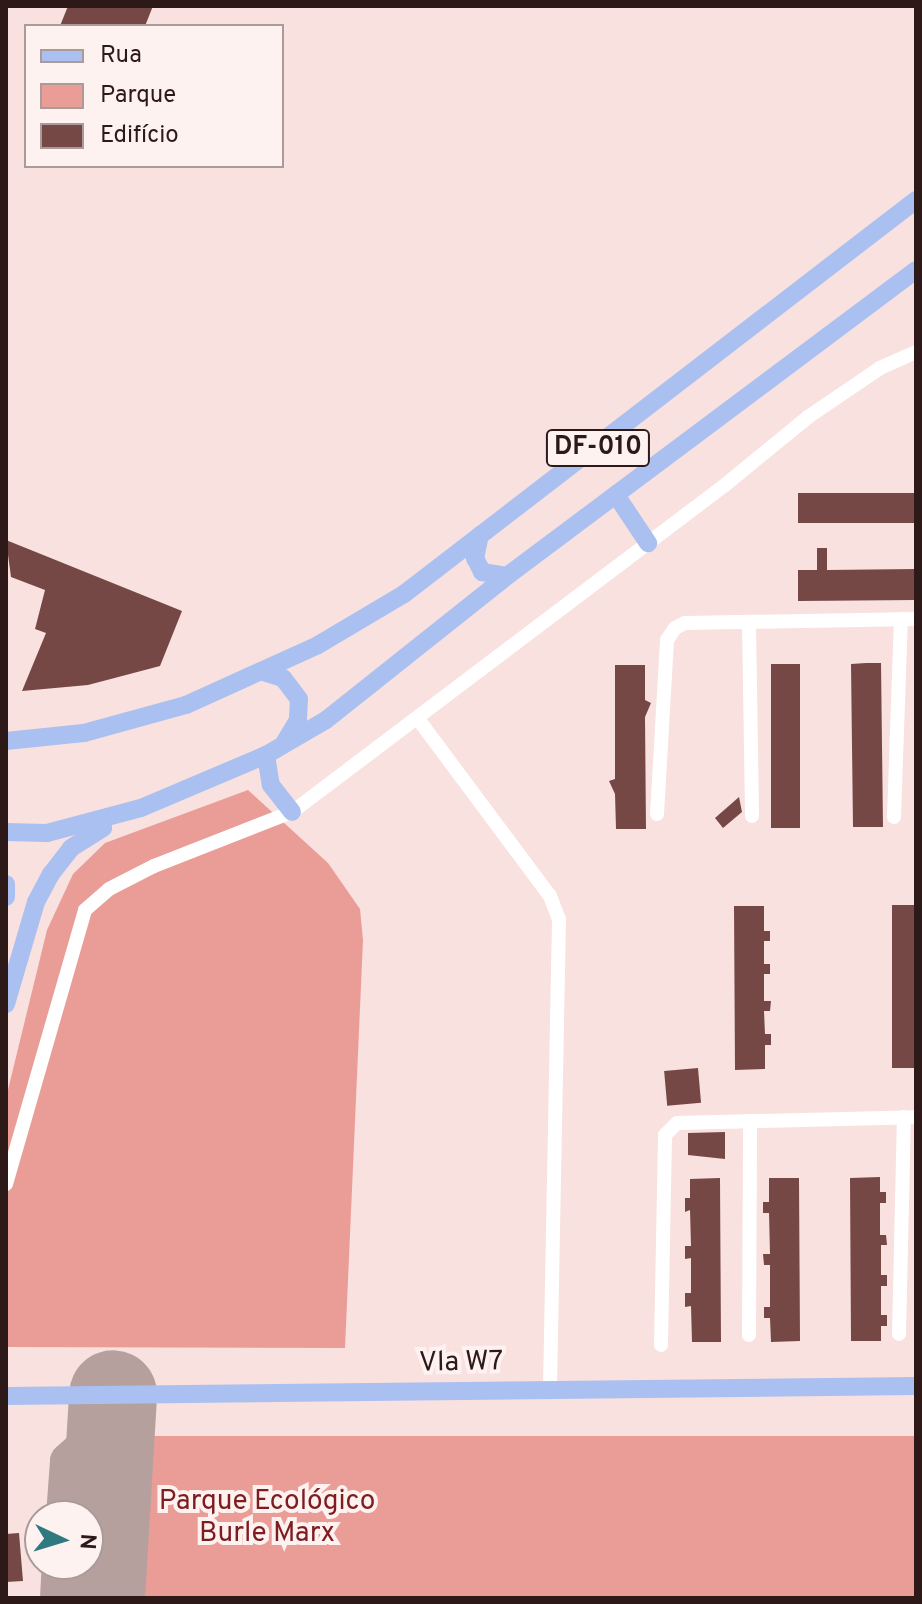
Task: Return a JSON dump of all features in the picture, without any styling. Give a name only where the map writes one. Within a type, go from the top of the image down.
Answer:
[{"type":"main road","name":"DF-010","points":[[6,741],[84,733],[186,705],[263,672],[404,594],[916,200]]},
{"type":"main road","name":"DF-010","points":[[6,832],[47,833],[141,808],[272,752],[326,720],[507,576],[916,270]]},
{"type":"main road","points":[[616,495],[648,543]]},
{"type":"main road","points":[[480,535],[475,558],[482,572],[507,576]]},
{"type":"main road","points":[[263,672],[283,678],[299,699],[292,735],[272,752],[271,785],[292,812]]},
{"type":"main road","points":[[6,1004],[36,902],[51,874],[71,848],[141,808]]},
{"type":"main road","points":[[6,884],[6,897]]},
{"type":"main road","name":"Vla W7","points":[[6,1396],[916,1386]]},
{"type":"street","points":[[883,296],[916,277]]},
{"type":"street","points":[[6,1184],[85,910],[109,889],[154,866],[292,812],[648,543],[808,417],[880,368],[916,352]]},
{"type":"street","points":[[657,814],[667,640],[685,623],[908,619],[894,817]]},
{"type":"street","points":[[749,622],[752,816]]},
{"type":"street","points":[[418,719],[550,896],[559,919],[550,1390]]},
{"type":"street","points":[[661,1345],[665,1135],[677,1123],[750,1125],[910,1117],[899,1334]]},
{"type":"street","points":[[749,1335],[750,1125]]},
{"type":"green space","points":[[248,790],[328,863],[360,909],[363,940],[345,1348],[6,1347],[6,1098],[47,930],[73,874],[105,843]]},
{"type":"green space","name":"Parque Ecológico Burle Marx","points":[[143,1436],[916,1436],[916,1598],[143,1598]]},
{"type":"building","points":[[68,6],[153,6],[146,24],[61,24]]},
{"type":"building","points":[[798,493],[916,493],[916,523],[798,523]]},
{"type":"building","points":[[6,540],[182,611],[160,666],[88,685],[22,691],[46,633],[35,629],[45,590],[11,577]]},
{"type":"building","points":[[817,548],[827,548],[827,570],[916,569],[916,600],[798,601],[798,570],[817,570]]},
{"type":"building","points":[[881,663],[883,827],[853,827],[851,664]]},
{"type":"building","points":[[771,664],[800,664],[800,828],[771,828]]},
{"type":"building","points":[[615,665],[645,665],[645,700],[651,703],[645,717],[646,829],[616,829],[615,794],[609,781],[615,779]]},
{"type":"building","points":[[739,797],[742,812],[723,828],[715,818]]},
{"type":"building","points":[[892,905],[916,905],[916,1068],[892,1068]]},
{"type":"building","points":[[734,906],[764,906],[764,931],[770,931],[770,941],[764,941],[764,964],[770,964],[770,974],[764,974],[764,1001],[771,1001],[770,1011],[764,1011],[765,1034],[771,1034],[771,1045],[765,1045],[765,1069],[735,1070]]},
{"type":"building","points":[[698,1068],[701,1103],[667,1106],[664,1071]]},
{"type":"building","points":[[725,1132],[725,1159],[688,1155],[688,1133]]},
{"type":"building","points":[[880,1177],[880,1192],[886,1192],[886,1203],[880,1203],[880,1235],[886,1235],[887,1245],[881,1245],[881,1275],[887,1275],[887,1286],[881,1286],[881,1315],[887,1315],[887,1326],[881,1326],[881,1341],[851,1341],[850,1178]]},
{"type":"building","points":[[720,1178],[721,1342],[692,1342],[691,1306],[685,1307],[685,1293],[691,1293],[691,1258],[685,1259],[685,1246],[691,1246],[690,1210],[685,1212],[685,1198],[690,1198],[690,1179]]},
{"type":"building","points":[[769,1178],[799,1178],[800,1341],[771,1342],[770,1318],[764,1318],[764,1307],[770,1307],[770,1265],[764,1265],[763,1254],[770,1254],[769,1213],[763,1213],[763,1202],[769,1202]]},
{"type":"building","points":[[19,1533],[23,1581],[6,1582],[6,1534]]},
{"type":"taxiway","points":[[65,1500],[68,1461],[88,1443],[110,1440]]},
{"type":"taxiway","points":[[58,1598],[59,1580]]},
{"type":"taxiway","points":[[71,1598],[102,1585]]},
{"type":"runway","points":[[101,1598],[113,1394]]}]
